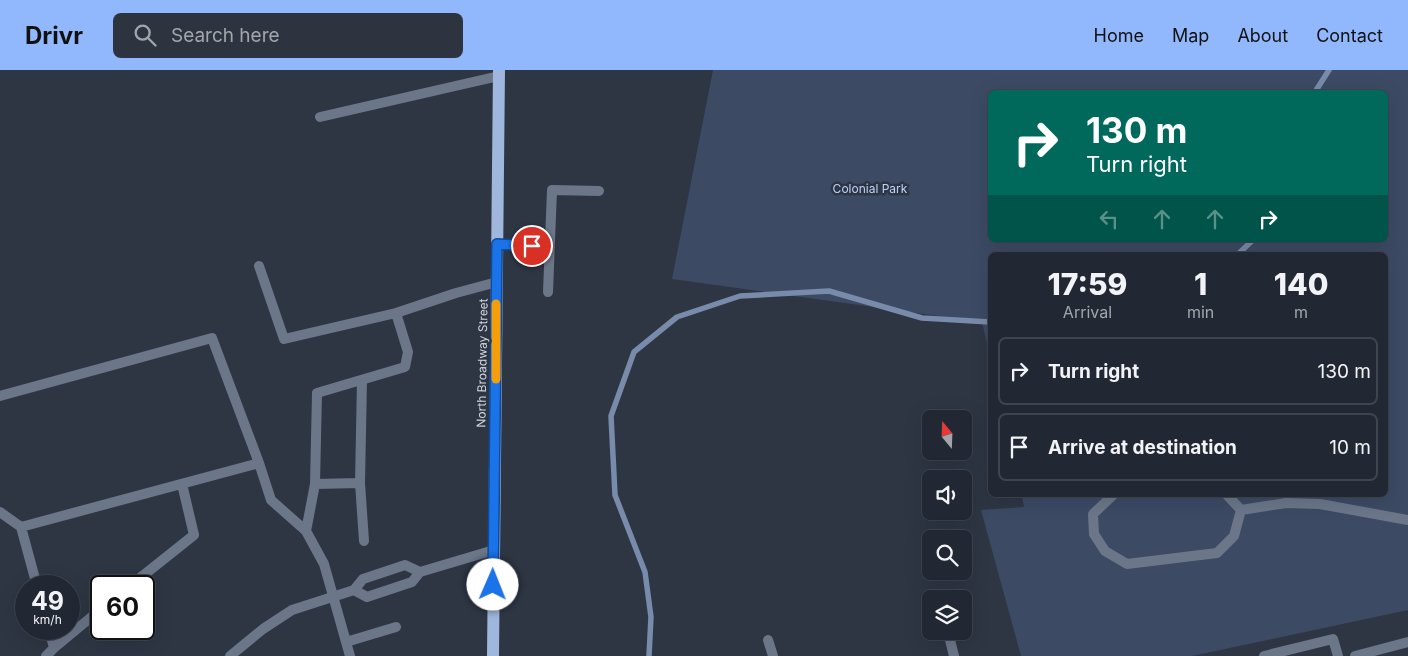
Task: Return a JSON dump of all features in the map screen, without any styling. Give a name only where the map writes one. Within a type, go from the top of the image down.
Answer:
[{"type":"main road","name":"North Broadway Street","points":[[493,656],[499,73]]},
{"type":"street","points":[[320,117],[499,73]]},
{"type":"street","points":[[548,292],[552,190],[599,191]]},
{"type":"street","points":[[497,244],[550,247]]},
{"type":"street","points":[[259,266],[284,340],[396,312],[456,292],[496,282]]},
{"type":"street","points":[[306,531],[315,484],[317,393],[405,367],[408,352],[396,312]]},
{"type":"street","points":[[0,396],[212,338],[271,500],[306,531],[324,564],[350,656]]},
{"type":"street","points":[[362,380],[360,483],[364,541]]},
{"type":"street","points":[[21,527],[259,463]]},
{"type":"street","points":[[315,484],[360,483]]},
{"type":"street","points":[[144,575],[194,535],[182,484]]},
{"type":"street","points":[[1112,497],[1093,514],[1094,534],[1105,551],[1127,564],[1218,553],[1234,536],[1241,510]]},
{"type":"street","points":[[1229,497],[1241,510]]},
{"type":"street","points":[[1241,510],[1286,503],[1320,504],[1408,520]]},
{"type":"street","points":[[0,512],[21,527],[34,575]]},
{"type":"street","points":[[354,590],[367,597],[412,582],[420,572],[494,550]]},
{"type":"street","points":[[230,656],[263,629],[292,610],[354,590],[363,579],[405,565],[420,572]]},
{"type":"street","points":[[46,656],[90,618]]},
{"type":"street","points":[[346,642],[396,627]]},
{"type":"street","points":[[1264,656],[1334,639],[1338,656]]},
{"type":"street","points":[[52,640],[54,648]]},
{"type":"street","points":[[768,640],[772,656]]},
{"type":"street","points":[[950,640],[954,656]]},
{"type":"street","points":[[1355,656],[1408,642]]},
{"type":"green space","name":"Colonial Park","points":[[713,70],[1408,70],[1408,610],[1192,656],[1021,656],[981,510],[1024,507],[1022,497],[1388,497],[1388,252],[988,252],[988,348],[982,322],[672,279]]},
{"type":"waterway","points":[[1316,90],[1329,70]]},
{"type":"waterway","points":[[1240,252],[1251,242]]},
{"type":"waterway","points":[[649,656],[651,617],[645,572],[615,495],[611,416],[634,352],[677,317],[740,296],[829,291],[922,318],[988,322]]},
{"type":"slow traffic","points":[[496,304],[496,379]]},
{"type":"route","points":[[493,585],[497,244],[532,246]]}]
